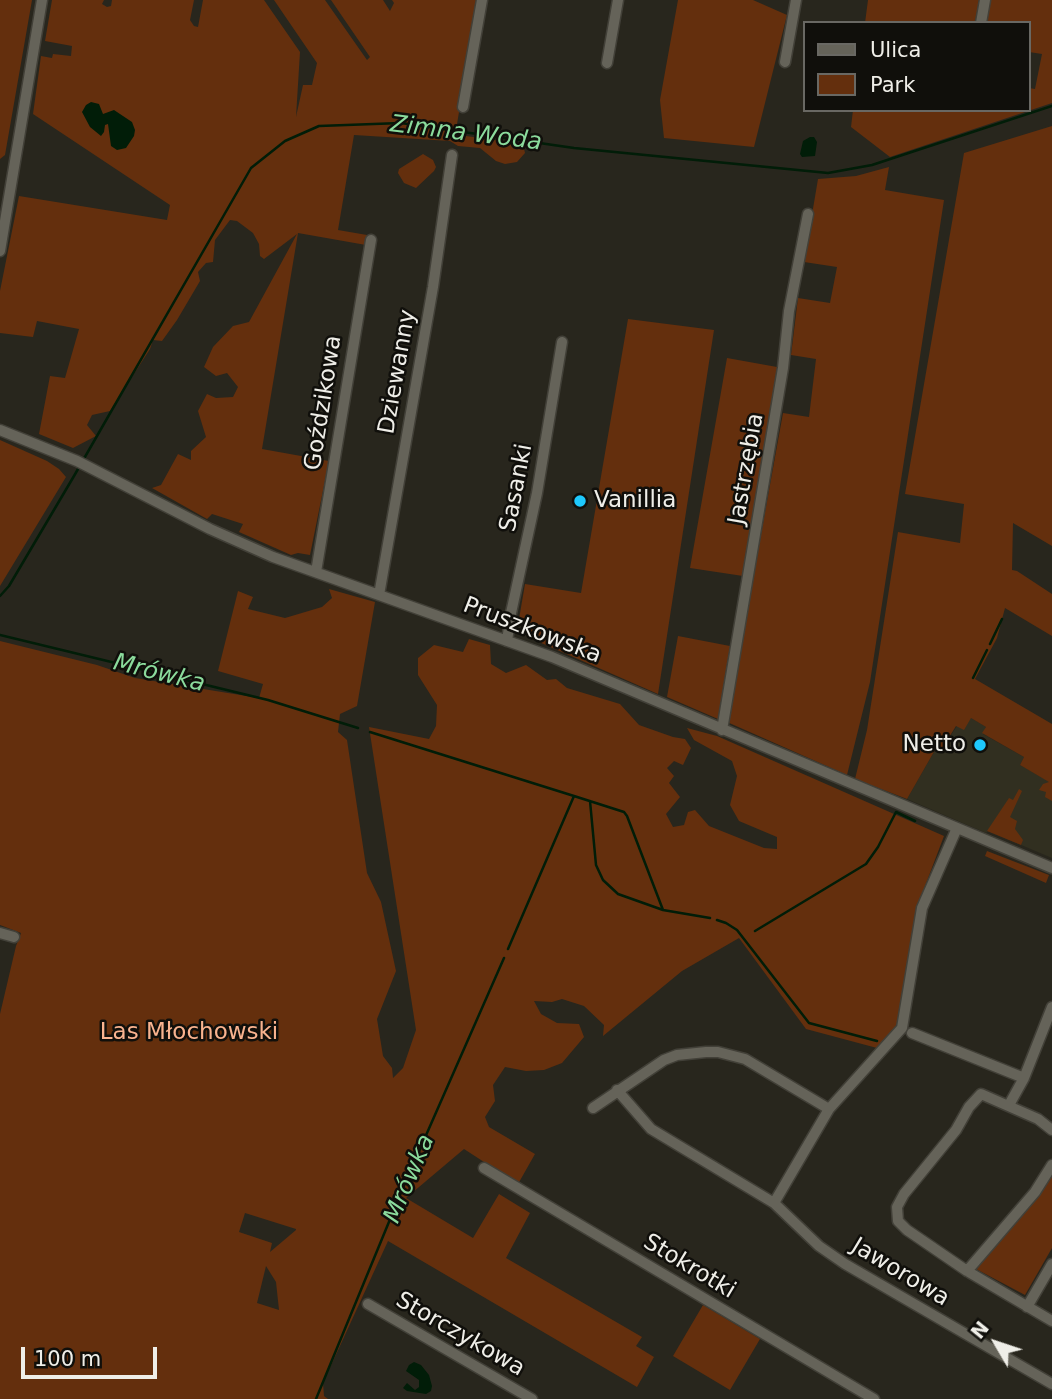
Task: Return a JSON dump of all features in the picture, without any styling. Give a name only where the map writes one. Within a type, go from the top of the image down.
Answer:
[{"type":"street","points":[[0,251],[41,0]]},
{"type":"street","points":[[463,107],[482,0]]},
{"type":"street","points":[[607,63],[618,0]]},
{"type":"street","points":[[785,62],[796,0]]},
{"type":"street","points":[[981,21],[985,0]]},
{"type":"street","name":"Dziewanny","points":[[379,595],[433,288],[452,155]]},
{"type":"street","name":"Jastrzębia","points":[[722,730],[783,368],[789,310],[808,214]]},
{"type":"street","name":"Goździkowa","points":[[316,572],[371,240]]},
{"type":"street","name":"Sasanki","points":[[507,641],[510,613],[537,493],[562,342]]},
{"type":"street","name":"Pruszkowska","points":[[0,430],[81,463],[211,529],[263,552],[507,641],[1052,867]]},
{"type":"street","points":[[774,1203],[829,1109],[902,1028],[922,908],[957,828]]},
{"type":"street","points":[[0,933],[14,937]]},
{"type":"street","points":[[1009,1105],[1024,1078],[1052,1008]]},
{"type":"street","points":[[912,1032],[1024,1078]]},
{"type":"street","points":[[593,1108],[664,1060],[691,1053],[718,1052],[745,1059],[829,1109]]},
{"type":"street","name":"Jaworowa","points":[[617,1090],[651,1129],[774,1203],[819,1246],[845,1264],[1052,1384]]},
{"type":"street","points":[[1052,1130],[1038,1119],[981,1094],[969,1107],[956,1130],[904,1194],[897,1207],[898,1221],[907,1230],[967,1271],[1052,1321]]},
{"type":"street","points":[[967,1271],[1035,1192],[1052,1165]]},
{"type":"street","name":"Stokrotki","points":[[484,1168],[874,1399]]},
{"type":"street","points":[[1027,1307],[1052,1264]]},
{"type":"street","name":"Storczykowa","points":[[368,1304],[532,1399]]},
{"type":"shaded area","points":[[91,102],[99,104],[103,114],[114,110],[132,122],[134,136],[126,148],[117,150],[111,146],[108,124],[101,136],[90,127],[82,112]]},
{"type":"shaded area","points":[[814,137],[817,142],[815,156],[802,157],[800,154],[803,141]]},
{"type":"shaded area","points":[[971,718],[986,727],[983,734],[1024,757],[1020,765],[1052,783],[1052,858],[907,799],[935,750],[940,752],[957,726]]},
{"type":"shaded area","points":[[414,1362],[421,1365],[429,1375],[432,1386],[431,1391],[426,1394],[403,1388],[407,1383],[415,1390],[419,1387],[419,1380],[406,1371]]},
{"type":"green space","points":[[0,0],[32,0],[5,155],[0,159]]},
{"type":"green space","points":[[52,0],[104,0],[102,4],[107,7],[111,6],[112,0],[194,0],[190,20],[198,27],[203,0],[264,0],[300,52],[296,117],[303,85],[312,85],[317,63],[274,0],[325,0],[367,60],[370,57],[331,0],[383,0],[390,11],[394,3],[392,0],[478,0],[457,124],[459,135],[523,144],[525,153],[517,162],[505,164],[496,161],[480,148],[458,146],[450,141],[354,135],[338,230],[367,235],[366,245],[298,233],[262,449],[329,461],[310,555],[291,555],[239,532],[243,524],[212,514],[207,519],[152,488],[161,485],[178,454],[191,460],[191,451],[206,437],[198,411],[207,394],[216,398],[233,397],[238,387],[227,373],[216,376],[204,367],[213,347],[233,326],[249,322],[297,234],[264,259],[260,256],[259,244],[253,233],[237,221],[230,220],[215,240],[213,262],[206,263],[198,272],[200,281],[177,320],[162,341],[153,340],[110,411],[92,415],[87,425],[96,436],[73,448],[39,434],[50,376],[65,378],[79,329],[37,321],[33,337],[0,333],[0,291],[19,196],[167,220],[170,205],[33,114],[41,56],[71,56],[72,46],[45,41]]},
{"type":"green space","points":[[678,0],[753,0],[787,15],[754,147],[664,138],[660,100]]},
{"type":"green space","points":[[868,0],[979,0],[975,21],[865,21]]},
{"type":"green space","points":[[990,0],[1052,0],[1052,103],[1031,110],[1031,88],[1035,89],[1042,54],[1031,52],[1031,21],[987,21]]},
{"type":"green space","points":[[853,112],[1025,112],[890,157],[851,127]]},
{"type":"green space","points":[[1052,126],[1052,546],[1013,523],[1012,570],[1052,594],[1052,636],[1005,608],[997,638],[975,679],[1052,724],[1052,801],[1045,797],[1046,792],[1039,790],[1043,784],[1049,782],[1020,765],[1024,757],[982,733],[986,727],[971,718],[964,730],[956,726],[940,752],[935,750],[907,799],[855,779],[867,730],[898,532],[960,543],[964,504],[905,494],[964,153]]},
{"type":"green space","points":[[423,154],[433,160],[436,167],[416,188],[404,183],[398,173],[399,169]]},
{"type":"green space","points":[[889,167],[885,190],[944,200],[870,682],[847,775],[727,722],[783,413],[809,417],[816,359],[791,355],[798,298],[830,303],[837,267],[804,262],[818,179],[856,176]]},
{"type":"green space","points":[[628,319],[714,330],[658,694],[530,638],[519,619],[525,584],[581,593]]},
{"type":"green space","points":[[727,358],[777,367],[773,409],[743,576],[690,568]]},
{"type":"green space","points":[[0,440],[47,461],[66,477],[0,586]]},
{"type":"green space","name":"Las Młochowski","points":[[329,589],[375,602],[357,706],[340,714],[338,732],[347,740],[367,873],[381,902],[396,971],[377,1019],[383,1056],[392,1068],[393,1078],[403,1068],[416,1030],[369,727],[429,739],[436,726],[437,705],[418,675],[418,658],[434,645],[463,652],[469,639],[490,645],[491,664],[506,673],[526,665],[547,680],[556,679],[567,688],[620,704],[639,725],[685,739],[691,748],[683,765],[674,761],[667,768],[674,776],[669,783],[680,797],[666,814],[673,827],[684,825],[688,812],[695,810],[709,826],[764,848],[777,849],[777,837],[739,821],[730,805],[737,776],[732,761],[694,740],[687,728],[717,736],[944,836],[916,910],[896,1029],[877,1048],[806,1029],[739,938],[682,971],[603,1036],[604,1025],[584,1006],[562,999],[552,1002],[534,1001],[541,1014],[557,1023],[579,1024],[584,1037],[562,1063],[544,1070],[526,1071],[505,1067],[493,1085],[495,1101],[485,1117],[489,1127],[535,1154],[518,1184],[464,1149],[406,1198],[473,1238],[499,1194],[530,1213],[506,1258],[642,1337],[636,1346],[654,1357],[637,1387],[388,1241],[323,1383],[324,1396],[328,1399],[0,1399],[0,1014],[21,933],[0,925],[0,641],[97,665],[135,678],[259,698],[263,684],[218,671],[238,591],[253,597],[248,609],[285,618],[322,607],[332,598]],"holes":[[[245,1213],[296,1229],[296,1230],[270,1252],[272,1243],[239,1232]],[[266,1266],[276,1282],[279,1310],[257,1303]]]},
{"type":"green space","points":[[678,636],[730,646],[718,719],[667,697]]},
{"type":"green space","points":[[1019,789],[1022,791],[1010,817],[1017,821],[1015,829],[1023,840],[1021,845],[987,831],[1009,798],[1013,800]]},
{"type":"green space","points":[[987,851],[1049,875],[1046,883],[985,856]]},
{"type":"green space","points":[[1052,1174],[1052,1248],[1025,1295],[976,1269],[1039,1196]]},
{"type":"green space","points":[[703,1305],[760,1339],[730,1390],[673,1356]]},
{"type":"waterway","name":"Zimna Woda","points":[[0,596],[9,586],[74,476],[251,168],[285,141],[319,126],[401,123],[574,148],[828,173],[872,165],[1052,106]]},
{"type":"waterway","points":[[990,644],[1002,619]]},
{"type":"waterway","name":"Mrówka","points":[[0,635],[268,700],[358,728]]},
{"type":"waterway","points":[[973,678],[987,650]]},
{"type":"waterway","name":"Mrówka","points":[[370,732],[574,796],[508,949]]},
{"type":"waterway","points":[[574,796],[624,812],[663,910],[710,918]]},
{"type":"waterway","points":[[590,801],[596,865],[603,880],[618,894],[663,910]]},
{"type":"waterway","points":[[755,931],[866,864],[896,812],[915,821]]},
{"type":"waterway","points":[[717,920],[737,930],[809,1023],[877,1041]]},
{"type":"waterway","name":"Mrówka","points":[[316,1399],[405,1183],[504,958]]},
{"type":"place","name":"Vanillia","points":[[580,501]]},
{"type":"place","name":"Netto","points":[[980,745]]}]
